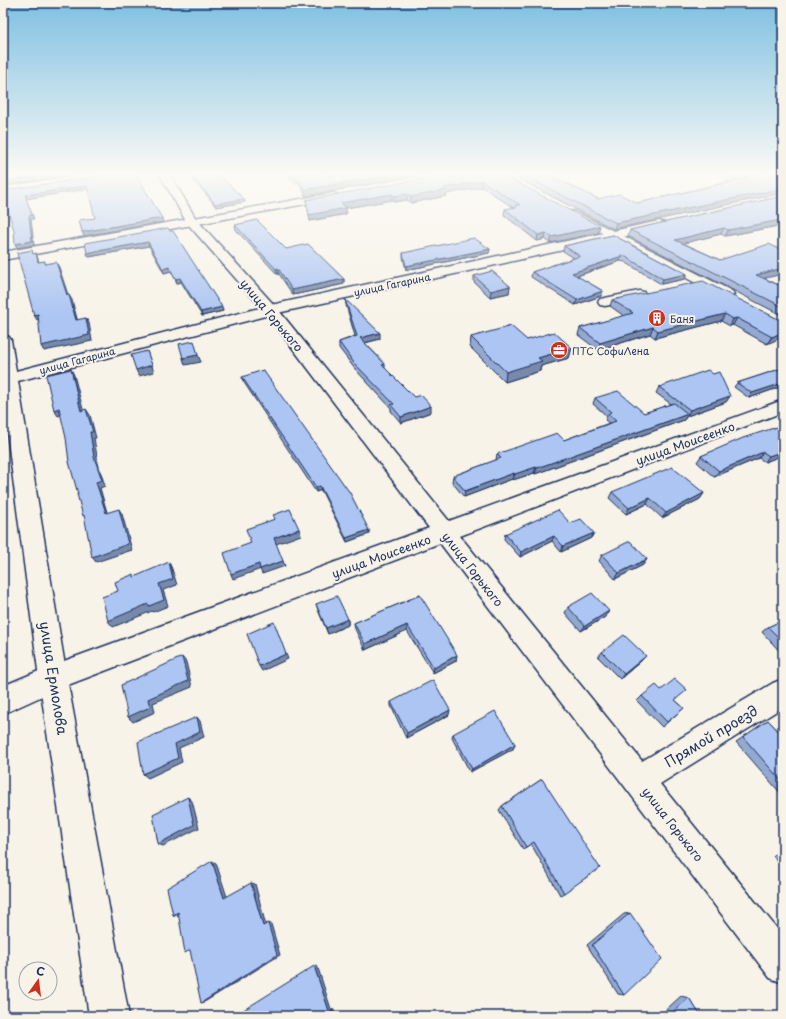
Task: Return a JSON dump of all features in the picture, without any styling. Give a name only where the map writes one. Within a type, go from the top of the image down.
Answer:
[{"type":"street","points":[[3,256],[199,221]]},
{"type":"street","points":[[587,221],[736,299]]},
{"type":"street","name":"улица Горького","points":[[191,222],[271,310],[783,966]]},
{"type":"street","name":"улица Гагарина","points":[[6,379],[271,310],[668,223]]},
{"type":"street","points":[[680,286],[703,281]]},
{"type":"street","points":[[605,302],[650,292]]},
{"type":"street","name":"улица Ермолова","points":[[3,340],[6,379],[53,678],[109,1016]]},
{"type":"street","name":"улица Моисеенко","points":[[3,700],[53,678],[783,406]]},
{"type":"street","name":"Прямой проезд","points":[[639,780],[783,692]]},
{"type":"building","points":[[11,221],[30,221],[32,241],[15,244],[14,230]]},
{"type":"building","points":[[79,221],[147,221],[82,232]]},
{"type":"building","points":[[258,221],[286,249],[308,244],[344,279],[292,290],[278,268],[276,269],[235,225]]},
{"type":"building","points":[[520,221],[590,221],[600,226],[552,237],[546,233],[538,235]]},
{"type":"building","points":[[611,221],[628,221],[616,223]]},
{"type":"building","points":[[673,221],[778,221],[728,230],[724,228],[675,240],[720,260],[769,244],[779,249],[783,248],[783,268],[756,275],[783,287],[783,307],[630,230]]},
{"type":"building","points":[[168,228],[170,231],[173,231],[222,307],[201,312],[180,278],[176,279],[169,267],[163,269],[148,242],[87,253],[85,243]]},
{"type":"building","points":[[613,235],[687,274],[663,279],[622,256],[572,273],[603,291],[577,300],[532,272],[580,256],[564,246]]},
{"type":"building","points":[[474,238],[490,249],[406,266],[403,253]]},
{"type":"building","points":[[32,250],[33,254],[36,253],[38,262],[45,261],[45,264],[56,262],[67,295],[69,295],[76,320],[86,318],[89,335],[41,346],[38,314],[34,315],[17,253]]},
{"type":"building","points":[[492,271],[510,286],[491,291],[474,276]]},
{"type":"building","points":[[703,281],[782,321],[783,332],[772,337],[737,318],[733,319],[725,314],[658,331],[653,327],[600,343],[580,328],[633,313],[612,300]]},
{"type":"building","points":[[345,299],[380,333],[360,338],[385,364],[382,365],[414,397],[421,395],[431,406],[401,417],[391,405],[394,404],[354,363],[339,342],[357,336]]},
{"type":"building","points":[[511,326],[527,340],[554,332],[572,348],[538,358],[542,361],[506,372],[471,337]]},
{"type":"building","points":[[194,341],[198,355],[183,358],[179,344]]},
{"type":"building","points":[[147,351],[152,365],[136,370],[131,355]]},
{"type":"building","points":[[783,368],[783,383],[752,393],[737,383]]},
{"type":"building","points":[[71,369],[81,411],[86,409],[93,432],[90,432],[94,457],[102,480],[96,482],[106,513],[119,509],[128,544],[92,557],[84,515],[83,516],[69,462],[66,438],[59,408],[54,410],[46,375]]},
{"type":"building","points":[[263,370],[350,493],[369,530],[346,538],[320,486],[316,487],[242,377]]},
{"type":"building","points":[[708,370],[713,374],[719,372],[730,396],[690,410],[659,387]]},
{"type":"building","points":[[618,391],[644,413],[674,403],[688,414],[537,468],[514,473],[465,491],[453,476],[501,458],[497,454],[557,433],[564,440],[616,421],[608,414],[611,412],[595,398]]},
{"type":"building","points":[[783,425],[783,451],[769,456],[763,452],[719,471],[701,456],[743,438]]},
{"type":"building","points":[[672,467],[704,493],[666,513],[650,498],[629,508],[612,492]]},
{"type":"building","points":[[290,509],[299,529],[274,538],[283,561],[260,569],[259,564],[231,574],[224,553],[251,543],[246,529],[275,519],[273,515]]},
{"type":"building","points":[[558,510],[570,523],[581,519],[594,533],[563,546],[554,536],[521,552],[505,534]]},
{"type":"building","points":[[630,541],[647,559],[619,573],[602,555]]},
{"type":"building","points":[[169,562],[173,579],[159,584],[164,600],[149,606],[148,604],[108,621],[102,597],[118,591],[115,582],[134,574],[134,577]]},
{"type":"building","points":[[592,593],[609,611],[585,626],[568,607]]},
{"type":"building","points":[[420,595],[457,655],[434,668],[407,625],[365,644],[354,623]]},
{"type":"building","points":[[337,596],[348,619],[326,628],[316,604]]},
{"type":"building","points":[[783,620],[783,642],[768,627]]},
{"type":"building","points":[[274,622],[286,654],[259,666],[247,634]]},
{"type":"building","points":[[624,635],[646,656],[624,674],[602,652]]},
{"type":"building","points":[[182,657],[188,681],[148,699],[150,707],[128,717],[121,685]]},
{"type":"building","points":[[675,679],[687,690],[675,700],[684,708],[667,722],[642,696],[656,685],[661,690]]},
{"type":"building","points":[[433,680],[450,710],[407,733],[391,702]]},
{"type":"building","points":[[495,711],[515,744],[472,769],[453,734]]},
{"type":"building","points":[[197,717],[200,732],[175,744],[178,758],[143,774],[138,742]]},
{"type":"building","points":[[768,720],[783,736],[783,783],[743,737]]},
{"type":"building","points":[[542,779],[600,868],[564,893],[534,842],[526,847],[502,806]]},
{"type":"building","points":[[188,797],[194,825],[158,844],[153,814]]},
{"type":"building","points":[[212,861],[224,898],[251,883],[263,926],[268,923],[277,955],[201,1003],[190,950],[185,953],[178,912],[173,915],[167,888]]},
{"type":"building","points":[[630,913],[662,959],[624,995],[592,945]]},
{"type":"building","points":[[314,966],[329,1011],[331,1010],[333,1016],[234,1016]]},
{"type":"building","points":[[689,998],[701,1016],[668,1016]]},
{"type":"place","name":"Баня","points":[[657,318]]},
{"type":"place","name":"ПТС СофиЛена","points":[[559,350]]}]
